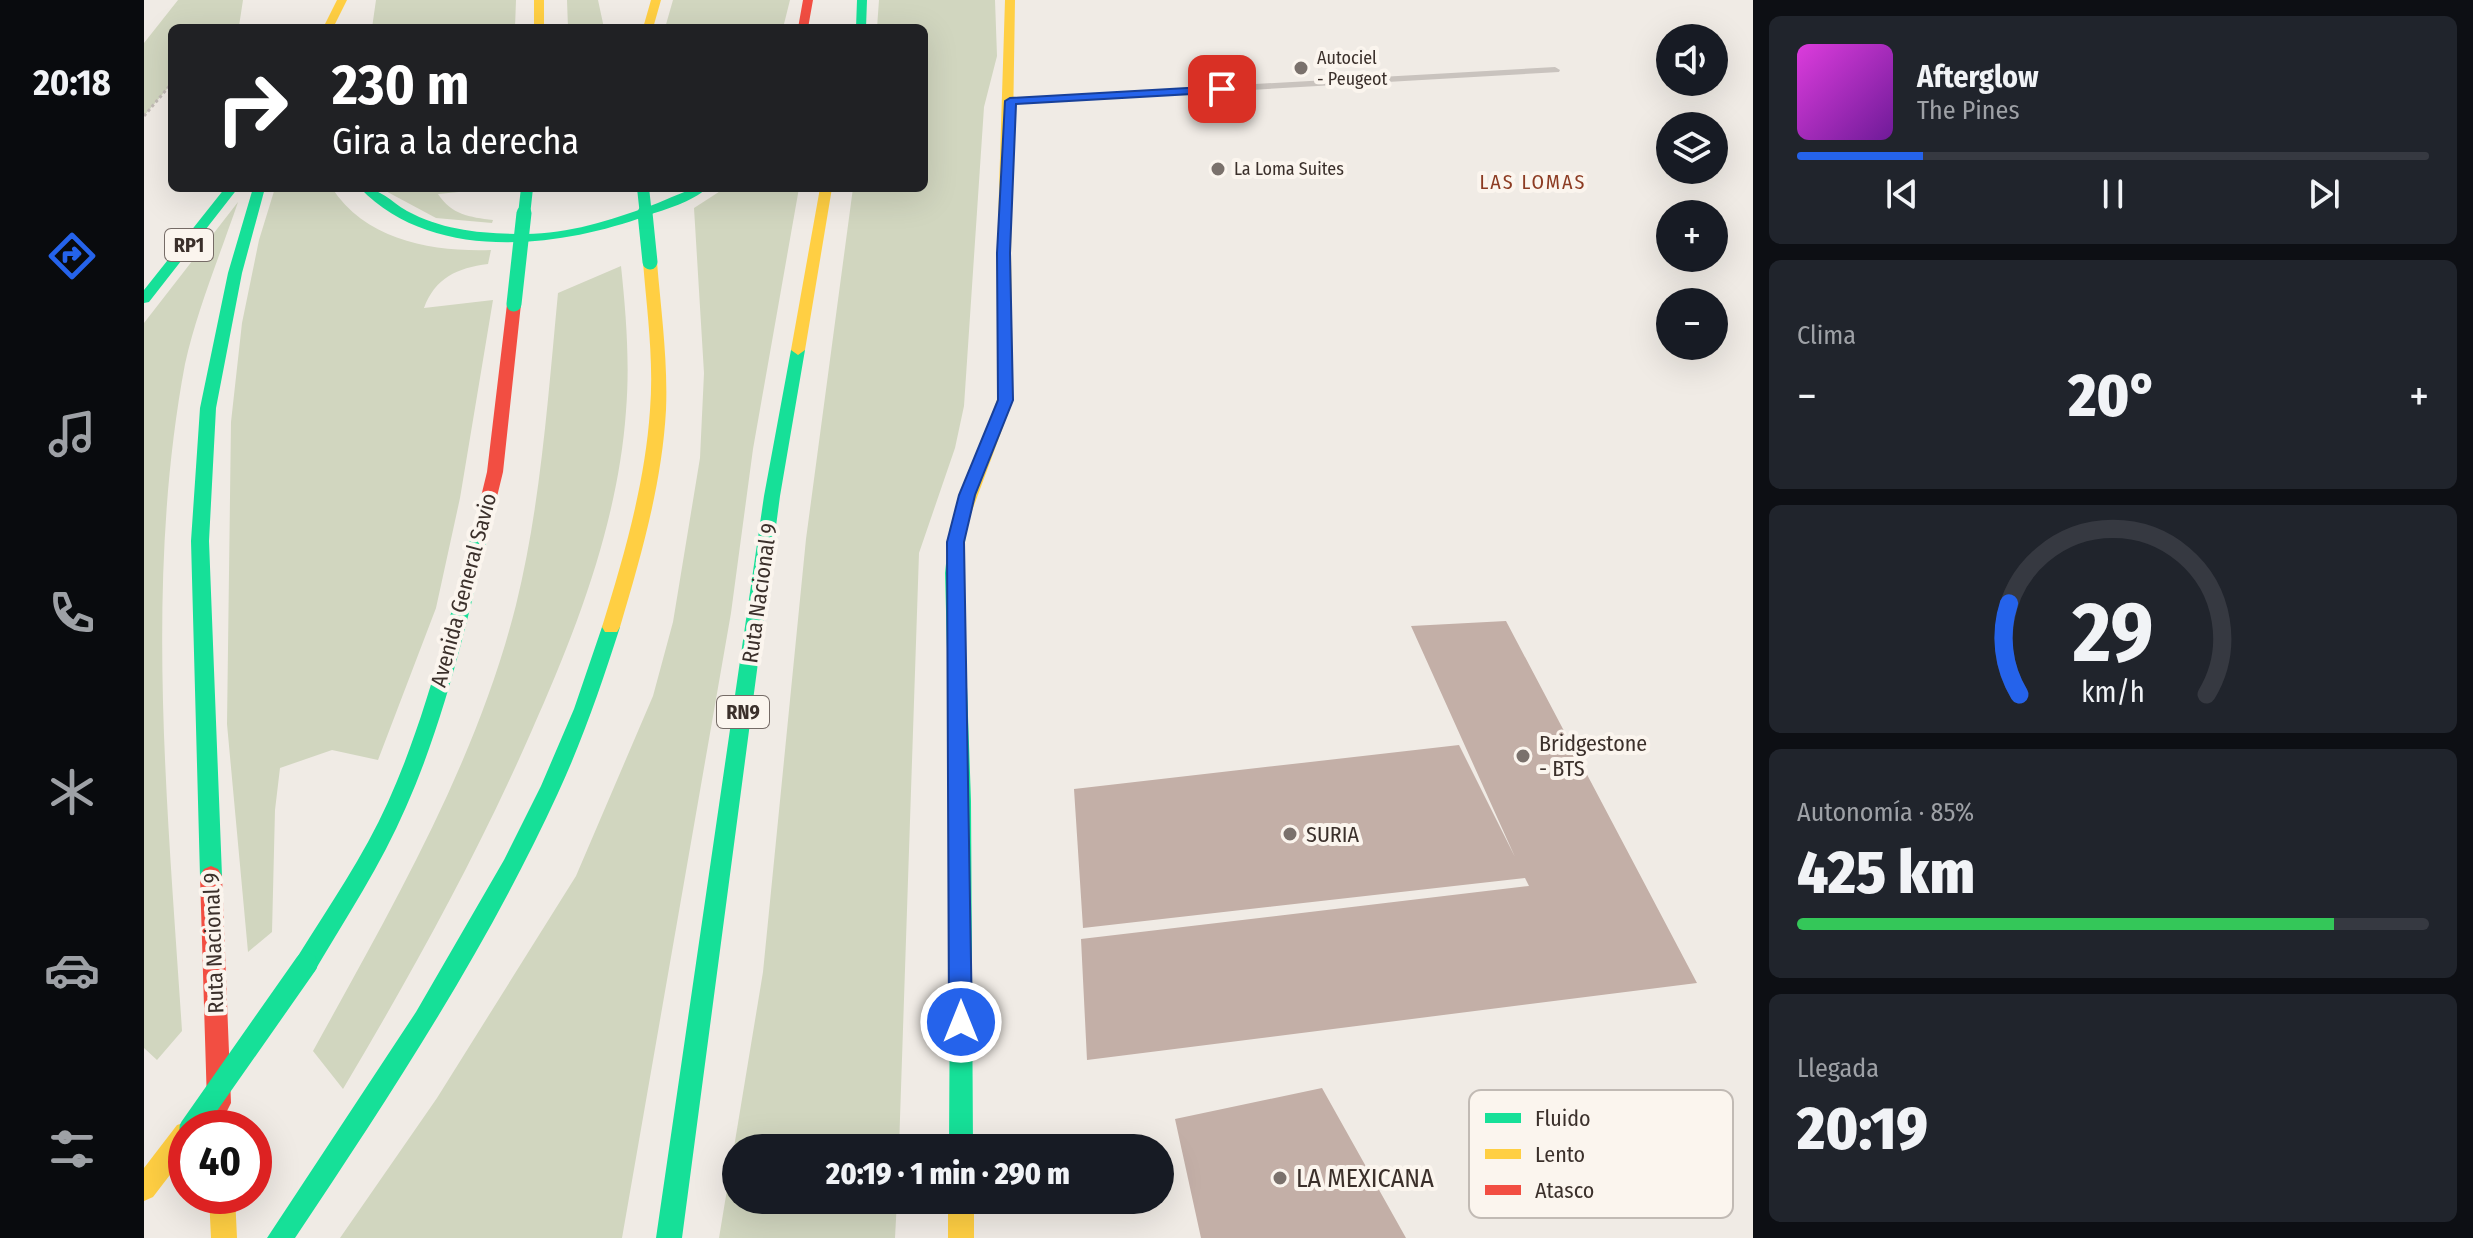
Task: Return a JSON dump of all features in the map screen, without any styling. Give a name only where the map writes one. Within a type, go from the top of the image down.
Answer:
[{"type":"main road","points":[[330,24],[342,0]]},
{"type":"main road","points":[[539,0],[539,24]]},
{"type":"main road","points":[[649,24],[656,0]]},
{"type":"main road","points":[[804,24],[808,0]]},
{"type":"main road","points":[[843,24],[844,0]]},
{"type":"main road","points":[[861,24],[862,0]]},
{"type":"main road","points":[[961,1134],[961,801],[954,573],[959,518],[1005,400],[1004,253],[1010,0]]},
{"type":"main road","name":"RP1","points":[[144,299],[229,192]]},
{"type":"main road","name":"Ruta Nacional 9","points":[[219,1110],[200,541],[208,408],[235,273],[258,192]]},
{"type":"main road","points":[[370,192],[387,208],[418,222],[476,234],[542,237],[568,235],[622,222],[692,192]]},
{"type":"main road","name":"Avenida General Savio","points":[[204,1110],[306,964],[372,851],[405,785],[458,623],[495,472],[527,192]]},
{"type":"main road","points":[[280,1238],[409,1046],[499,890],[538,811],[606,640],[631,552],[656,430],[657,372],[643,192]]},
{"type":"main road","name":"Ruta Nacional 9","points":[[669,1238],[772,496],[796,345],[825,192]]},
{"type":"main road","points":[[822,218],[831,192]]},
{"type":"main road","points":[[144,1188],[168,1157]]},
{"type":"main road","points":[[223,1214],[224,1238]]},
{"type":"main road","points":[[961,1214],[961,1238]]},
{"type":"lane","points":[[1010,101],[1555,70]]},
{"type":"path","points":[[144,116],[168,88]]},
{"type":"green space","points":[[178,0],[243,0],[239,24],[168,24],[168,88],[144,116],[144,43]]},
{"type":"green space","points":[[376,0],[516,0],[515,24],[373,24]]},
{"type":"green space","points":[[567,0],[598,0],[603,24],[568,24]]},
{"type":"green space","points":[[673,0],[790,0],[784,24],[666,24]]},
{"type":"green space","points":[[879,0],[995,0],[997,56],[984,107],[964,406],[955,448],[919,553],[899,1134],[736,1134],[763,972],[806,539],[852,192],[928,192],[928,24],[877,24]]},
{"type":"green space","points":[[274,192],[335,192],[363,220],[403,240],[447,249],[491,250],[488,264],[466,268],[448,276],[434,289],[424,308],[493,300],[460,498],[436,608],[378,760],[332,750],[280,768],[275,810],[272,932],[248,952],[227,724],[231,422],[242,323],[259,240]]},
{"type":"green space","points":[[387,192],[459,192],[438,194],[455,211],[493,220],[492,223],[436,218]]},
{"type":"green space","points":[[719,192],[798,192],[753,449],[731,613],[622,1238],[340,1238],[437,1098],[576,876],[653,696],[673,622],[700,458],[704,373],[694,208]]},
{"type":"green space","points":[[238,202],[202,303],[185,364],[165,529],[163,697],[182,1031],[157,1060],[144,1048],[144,323]]},
{"type":"green space","points":[[621,266],[627,338],[626,411],[614,493],[593,574],[549,692],[489,823],[419,957],[343,1089],[313,1051],[401,889],[455,779],[499,664],[516,605],[538,489],[558,293]]},
{"type":"green space","points":[[723,1214],[896,1214],[895,1238],[719,1238]]},
{"type":"building","name":"Bridgestone - BTS","points":[[1506,621],[1697,983],[1087,1060],[1081,939],[1529,886],[1525,878],[1083,928],[1074,789],[1459,745],[1515,857],[1411,626]]},
{"type":"building","name":"LA MEXICANA","points":[[1322,1088],[1406,1238],[1201,1238],[1175,1119]]},
{"type":"traffic: fast","points":[[861,24],[862,0]]},
{"type":"traffic: fast","points":[[144,299],[229,192]]},
{"type":"traffic: fast","points":[[211,876],[200,541],[208,408],[235,273],[258,192]]},
{"type":"traffic: fast","points":[[372,192],[403,214],[443,230],[486,238],[531,238],[576,232],[620,221],[692,192]]},
{"type":"traffic: fast","points":[[514,304],[527,192]]},
{"type":"traffic: fast","points":[[643,192],[650,262]]},
{"type":"traffic: fast","points":[[669,1238],[772,496],[798,350]]},
{"type":"traffic: fast","points":[[306,964],[373,853],[406,783],[460,613],[486,509]]},
{"type":"traffic: fast","points":[[958,527],[954,573],[961,801],[961,1134]]},
{"type":"traffic: fast","points":[[280,1238],[424,1020],[512,867],[584,709],[611,627]]},
{"type":"traffic: fast","points":[[204,1110],[306,964]]},
{"type":"traffic: slow","points":[[330,24],[342,0]]},
{"type":"traffic: slow","points":[[539,0],[539,24]]},
{"type":"traffic: slow","points":[[649,24],[656,0]]},
{"type":"traffic: slow","points":[[958,527],[1005,400],[1004,253],[1010,0]]},
{"type":"traffic: slow","points":[[798,350],[825,192]]},
{"type":"traffic: slow","points":[[611,627],[641,520],[656,437],[659,373],[650,262]]},
{"type":"traffic: slow","points":[[144,1188],[168,1157]]},
{"type":"traffic: slow","points":[[223,1214],[224,1238]]},
{"type":"traffic: slow","points":[[961,1214],[961,1238]]},
{"type":"traffic: jam","points":[[804,24],[808,0]]},
{"type":"traffic: jam","points":[[486,509],[495,472],[514,304]]},
{"type":"traffic: jam","points":[[211,876],[219,1103]]},
{"type":"place","name":"Autociel - Peugeot","points":[[1301,68]]},
{"type":"place","name":"La Loma Suites","points":[[1218,169]]},
{"type":"place","name":"Bridgestone - BTS","points":[[1523,756]]},
{"type":"place","name":"SURIA","points":[[1290,834]]},
{"type":"place","name":"LA MEXICANA","points":[[1280,1178]]},
{"type":"district","name":"LAS LOMAS","points":[[1533,182]]},
{"type":"route","points":[[961,1022],[961,801],[954,573],[959,518],[1005,400],[1004,253],[1010,101],[1222,89]]}]
